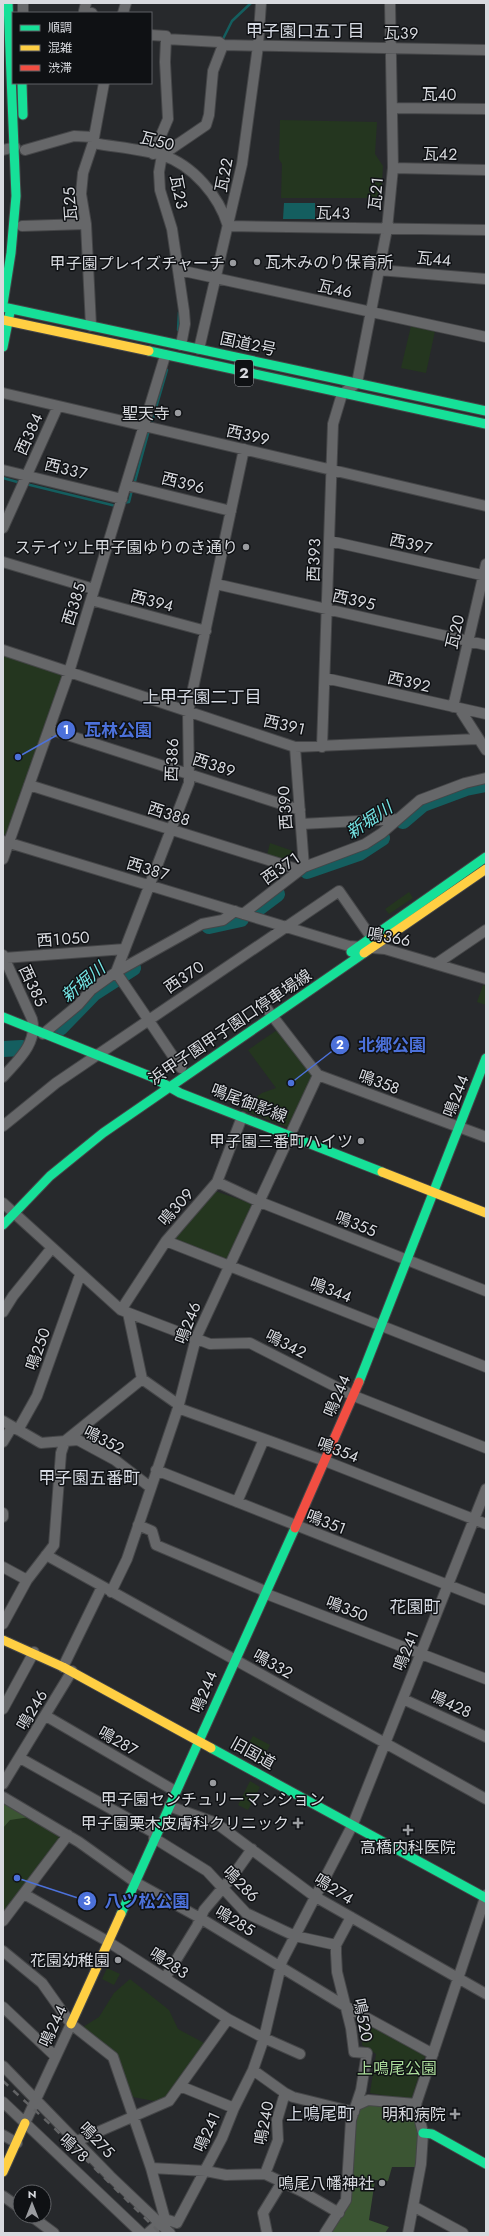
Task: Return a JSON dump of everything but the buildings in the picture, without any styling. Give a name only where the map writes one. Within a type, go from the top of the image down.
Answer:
[{"type":"main road","points":[[8,3],[10,50],[7,88],[23,152],[12,229]]},
{"type":"main road","points":[[22,84],[24,128]]},
{"type":"main road","points":[[3,347],[6,307],[20,254],[12,229],[23,152]]},
{"type":"main road","name":"国道2号","points":[[6,307],[486,411]]},
{"type":"main road","name":"国道2号","points":[[6,321],[486,424]]},
{"type":"main road","name":"浜甲子園甲子園口停車場線","points":[[76,1142],[165,1084],[269,1012],[371,937],[486,857]]},
{"type":"main road","name":"浜甲子園甲子園口停車場線","points":[[3,1225],[7,1207],[165,1084],[181,1068],[375,947],[486,869]]},
{"type":"main road","name":"鳴尾御影線","points":[[3,1017],[98,1055],[165,1084],[180,1093],[486,1213]]},
{"type":"main road","name":"鳴244","points":[[71,2024],[107,1941],[175,1791],[200,1740],[234,1660],[354,1396],[435,1193],[486,1058]]},
{"type":"main road","points":[[39,1173],[49,1165]]},
{"type":"main road","name":"旧国道","points":[[3,1640],[34,1652],[68,1669],[486,1897]]},
{"type":"main road","points":[[3,2172],[25,2123]]},
{"type":"main road","points":[[422,2133],[432,2134],[486,2164]]},
{"type":"street","points":[[86,3],[84,11],[88,12]]},
{"type":"street","name":"瓦２１","points":[[357,383],[387,229],[393,168],[390,3]]},
{"type":"street","name":"瓦２２","points":[[199,349],[242,164],[258,46],[260,4]]},
{"type":"street","points":[[3,28],[10,50]]},
{"type":"street","name":"瓦３９","points":[[152,36],[166,36],[166,39],[219,42],[223,45],[486,50]]},
{"type":"street","points":[[157,154],[168,119],[165,62],[166,39]]},
{"type":"street","name":"瓦２３","points":[[181,345],[184,317],[172,229],[160,190],[157,154],[206,125],[209,115],[213,71],[223,45]]},
{"type":"street","name":"瓦２５","points":[[91,326],[86,224],[81,194],[83,173],[93,140],[104,84]]},
{"type":"street","name":"瓦４０","points":[[392,108],[486,109]]},
{"type":"street","name":"瓦５０","points":[[3,150],[23,152],[74,136],[157,154],[183,164],[208,188],[223,211],[228,226]]},
{"type":"street","name":"瓦４２","points":[[393,168],[486,170]]},
{"type":"street","points":[[12,229],[86,224]]},
{"type":"street","name":"瓦４３","points":[[228,226],[486,230]]},
{"type":"street","name":"瓦４６","points":[[178,270],[486,338]]},
{"type":"street","name":"瓦４４","points":[[379,270],[486,279]]},
{"type":"street","name":"西３８５","points":[[3,859],[6,842],[29,785],[69,672],[165,356]]},
{"type":"street","points":[[342,394],[357,383]]},
{"type":"street","name":"西３９９","points":[[3,393],[486,506]]},
{"type":"street","name":"西３９３","points":[[322,747],[334,424],[342,394]]},
{"type":"street","name":"西３８４","points":[[3,528],[58,406]]},
{"type":"street","name":"西３８６","points":[[118,974],[125,949],[189,783],[188,712],[244,449]]},
{"type":"street","name":"西３３７","points":[[3,470],[27,475],[121,502]]},
{"type":"street","name":"西３９６","points":[[126,485],[232,511]]},
{"type":"street","name":"西３９７","points":[[330,541],[485,576]]},
{"type":"street","points":[[3,562],[94,589]]},
{"type":"street","name":"瓦２０","points":[[456,707],[469,642],[485,576],[486,564]]},
{"type":"street","name":"西３９５","points":[[216,584],[486,646]]},
{"type":"street","name":"西３９４","points":[[91,600],[206,631]]},
{"type":"street","name":"西３９１","points":[[3,650],[295,747],[478,739]]},
{"type":"street","name":"西３９２","points":[[325,678],[486,714]]},
{"type":"street","points":[[456,707],[486,750]]},
{"type":"street","name":"西３８９","points":[[49,729],[189,772],[300,810]]},
{"type":"street","name":"西３９０","points":[[295,747],[301,824],[302,869]]},
{"type":"street","name":"西３７１","points":[[3,1077],[26,1052],[39,1032],[78,1005],[91,990],[202,924],[223,920],[239,912],[302,869],[365,844],[420,800],[465,783],[486,778]]},
{"type":"street","name":"西３８８","points":[[29,785],[170,830],[302,869]]},
{"type":"street","points":[[301,824],[398,819]]},
{"type":"street","name":"西３８７","points":[[6,842],[285,926]]},
{"type":"street","name":"西３７０","points":[[3,1126],[25,1107],[148,1020],[285,926],[339,891],[371,937]]},
{"type":"street","name":"鳴３６６","points":[[285,926],[349,946],[375,947],[486,979]]},
{"type":"street","points":[[436,964],[486,930]]},
{"type":"street","name":"西１０５０","points":[[4,957],[125,949]]},
{"type":"street","name":"西３８５","points":[[4,957],[39,1032]]},
{"type":"street","points":[[118,974],[181,1068]]},
{"type":"street","points":[[269,1012],[318,1075]]},
{"type":"street","name":"鳴358","points":[[318,1075],[486,1137]]},
{"type":"street","name":"鳴246","points":[[3,1784],[46,1716],[106,1589],[127,1560],[150,1487],[179,1407],[196,1338],[318,1075]]},
{"type":"street","name":"鳴309","points":[[124,1312],[166,1242],[217,1182],[242,1117]]},
{"type":"street","name":"鳴355","points":[[217,1182],[260,1202],[486,1291]]},
{"type":"street","name":"鳴342","points":[[7,1207],[51,1249],[124,1312],[210,1344],[250,1343],[354,1396],[486,1448]]},
{"type":"street","name":"鳴344","points":[[166,1242],[486,1368]]},
{"type":"street","points":[[3,1312],[13,1296],[51,1249]]},
{"type":"street","name":"鳴250","points":[[3,1442],[16,1429],[37,1396],[80,1275]]},
{"type":"street","points":[[124,1312],[142,1379]]},
{"type":"street","name":"鳴354","points":[[142,1379],[179,1407],[325,1461],[486,1524]]},
{"type":"street","name":"鳴352","points":[[65,1441],[142,1379]]},
{"type":"street","points":[[3,1422],[41,1443],[65,1441],[61,1453],[54,1545],[28,1580],[3,1624]]},
{"type":"street","points":[[237,1502],[264,1439]]},
{"type":"street","name":"鳴352","points":[[65,1441],[78,1440],[115,1460],[150,1487]]},
{"type":"street","name":"鳴351","points":[[156,1470],[486,1600]]},
{"type":"street","name":"鳴241","points":[[161,2221],[177,2223],[206,2171],[253,2070],[264,2038],[281,1968],[294,1936],[314,1896],[353,1824],[486,1489]]},
{"type":"street","name":"鳴350","points":[[138,1525],[152,1531],[156,1545],[265,1592],[486,1679]]},
{"type":"street","name":"鳴332","points":[[46,1555],[486,1799]]},
{"type":"street","points":[[3,1567],[28,1580]]},
{"type":"street","points":[[3,1709],[34,1652]]},
{"type":"street","name":"鳴428","points":[[403,1699],[486,1737]]},
{"type":"street","name":"鳴287","points":[[46,1716],[175,1791]]},
{"type":"street","name":"鳴286","points":[[20,1758],[155,1836],[207,1871],[222,1889],[246,1913],[294,1936],[336,1945]]},
{"type":"street","name":"鳴285","points":[[3,1797],[68,1835],[135,1882],[200,1918],[345,2006],[433,2054]]},
{"type":"street","name":"鳴274","points":[[169,1806],[216,1823],[314,1896],[486,1994]]},
{"type":"street","points":[[3,1921],[68,1835]]},
{"type":"street","points":[[165,1978],[204,1910],[252,1849]]},
{"type":"street","name":"鳴283","points":[[24,1894],[107,1941],[228,2019],[264,2038],[300,2054]]},
{"type":"street","points":[[408,2233],[421,2164],[422,2133],[416,2104],[486,1897]]},
{"type":"street","points":[[336,1945],[351,1917]]},
{"type":"street","name":"鳴520","points":[[325,2233],[346,2200],[351,2120],[367,2053],[354,2052],[337,1972],[336,1945]]},
{"type":"street","points":[[3,1951],[42,1983],[71,2024],[113,2057],[151,2168],[161,2221],[148,2233]]},
{"type":"street","points":[[3,2007],[56,2056]]},
{"type":"street","points":[[76,2141],[134,2118],[169,2101],[228,2019]]},
{"type":"street","name":"鳴244","points":[[25,2123],[35,2098],[71,2024]]},
{"type":"street","name":"鳴275","points":[[3,2066],[76,2141],[161,2221],[170,2233]]},
{"type":"street","name":"鳴240","points":[[253,2070],[285,2093],[277,2120],[278,2140],[265,2174]]},
{"type":"street","points":[[180,2086],[234,2108]]},
{"type":"street","points":[[285,2093],[294,2098],[355,2108],[368,2100],[416,2104]]},
{"type":"street","name":"鳴78","points":[[3,2102],[141,2233]]},
{"type":"street","points":[[3,2135],[17,2143]]},
{"type":"street","points":[[151,2168],[206,2171],[226,2175],[265,2174],[303,2192],[339,2213]]},
{"type":"street","points":[[267,2233],[263,2213],[282,2182]]},
{"type":"street","points":[[3,2196],[12,2202]]},
{"type":"street","points":[[413,2206],[463,2233]]},
{"type":"street","points":[[42,2224],[54,2233]]},
{"type":"green space","points":[[280,120],[377,122],[375,154],[383,166],[381,198],[281,198],[282,164],[279,159]]},
{"type":"green space","points":[[411,326],[435,331],[426,373],[401,368]]},
{"type":"green space","points":[[3,655],[60,674],[62,679],[6,834],[3,835]]},
{"type":"green space","points":[[270,843],[293,851],[289,862],[267,855]]},
{"type":"green space","points":[[409,892],[413,898],[389,914],[385,909]]},
{"type":"green space","points":[[483,985],[486,986],[486,1005],[477,1002]]},
{"type":"green space","points":[[277,1030],[311,1070],[313,1077],[289,1128],[240,1109],[262,1093],[276,1088],[248,1050]]},
{"type":"green space","points":[[215,1191],[250,1203],[252,1207],[228,1259],[225,1261],[176,1241],[174,1237]]},
{"type":"green space","points":[[253,1736],[270,1745],[262,1761],[244,1752]]},
{"type":"green space","points":[[250,1781],[260,1787],[248,1810],[238,1805]]},
{"type":"green space","points":[[3,1800],[59,1836],[59,1841],[3,1916]]},
{"type":"green space","points":[[3,1801],[30,1817],[10,1820],[3,1828]]},
{"type":"green space","points":[[107,1968],[120,1974],[114,1985],[102,1979]]},
{"type":"green space","points":[[130,1979],[169,2010],[178,2029],[206,2044],[166,2099],[159,2102],[133,2097],[113,2052],[83,2027],[99,2017],[114,1993]]},
{"type":"green space","name":"上鳴尾公園","points":[[363,2023],[423,2053],[425,2057],[411,2100],[370,2093],[376,2054],[362,2045]]},
{"type":"green space","name":"鳴尾八幡神社","points":[[368,2104],[411,2109],[418,2135],[416,2167],[392,2167],[388,2181],[375,2180],[369,2220],[389,2227],[385,2233],[329,2233],[350,2200],[354,2120],[360,2107]]},
{"type":"water","points":[[284,203],[315,203],[315,219],[283,219]]},
{"type":"waterway","points":[[222,41],[232,21],[251,3]]},
{"type":"waterway","points":[[178,330],[179,312]]},
{"type":"waterway","points":[[151,425],[167,370]]},
{"type":"waterway","points":[[134,485],[149,430]]},
{"type":"waterway","points":[[3,478],[21,483]]},
{"type":"waterway","points":[[26,484],[116,506]]},
{"type":"waterway","points":[[122,503],[129,502],[132,490]]},
{"type":"waterway","name":"新堀川","points":[[403,821],[423,804],[466,788],[486,784]]},
{"type":"waterway","name":"新堀川","points":[[307,871],[359,853],[382,838]]},
{"type":"waterway","name":"新堀川","points":[[257,909],[277,894]]},
{"type":"waterway","name":"新堀川","points":[[209,926],[241,919]]},
{"type":"waterway","name":"新堀川","points":[[60,1028],[94,993],[133,968]]},
{"type":"waterway","name":"新堀川","points":[[3,1049],[22,1048]]},
{"type":"railway","points":[[3,2081],[53,2127],[160,2233]]},
{"type":"traffic: fast","points":[[3,304],[11,253],[16,196],[8,3]]},
{"type":"traffic: fast","points":[[22,84],[23,115]]},
{"type":"traffic: fast","points":[[3,307],[486,411]]},
{"type":"traffic: fast","points":[[3,347],[10,312]]},
{"type":"traffic: fast","points":[[149,351],[486,424]]},
{"type":"traffic: fast","points":[[351,952],[486,857]]},
{"type":"traffic: fast","points":[[3,1225],[50,1176],[103,1133],[364,953]]},
{"type":"traffic: fast","points":[[3,1017],[152,1077],[180,1093],[382,1172]]},
{"type":"traffic: fast","points":[[359,1382],[486,1058]]},
{"type":"traffic: fast","points":[[121,1914],[295,1528]]},
{"type":"traffic: fast","points":[[211,1748],[486,1898]]},
{"type":"traffic: fast","points":[[423,2133],[432,2134],[486,2164]]},
{"type":"traffic: slow","points":[[3,320],[149,351]]},
{"type":"traffic: slow","points":[[364,953],[486,869]]},
{"type":"traffic: slow","points":[[382,1172],[486,1213]]},
{"type":"traffic: slow","points":[[3,1640],[63,1667],[211,1748]]},
{"type":"traffic: slow","points":[[71,2024],[121,1914]]},
{"type":"traffic: slow","points":[[3,2172],[25,2123]]},
{"type":"traffic: jam","points":[[295,1528],[359,1382]]},
{"type":"place","name":"瓦木みのり保育所","points":[[257,262]]},
{"type":"place","name":"甲子園プレイズチャーチ","points":[[233,263]]},
{"type":"place","name":"聖天寺","points":[[178,413]]},
{"type":"place","name":"ステイツ上甲子園ゆりのき通り","points":[[246,547]]},
{"type":"place","name":"瓦林公園","points":[[18,757]]},
{"type":"place","name":"北郷公園","points":[[291,1083]]},
{"type":"place","name":"甲子園三番町ハイツ","points":[[361,1141]]},
{"type":"place","name":"甲子園センチュリーマンション","points":[[213,1783]]},
{"type":"place","name":"甲子園栗木皮膚科クリニック","points":[[298,1823]]},
{"type":"place","name":"高橋内科医院","points":[[408,1830]]},
{"type":"place","name":"八ツ松公園","points":[[17,1878]]},
{"type":"place","name":"花園幼稚園","points":[[118,1960]]},
{"type":"place","name":"明和病院","points":[[455,2114]]},
{"type":"place","name":"鳴尾八幡神社","points":[[382,2183]]},
{"type":"district","name":"甲子園口五丁目","points":[[305,31]]},
{"type":"district","name":"上甲子園二丁目","points":[[202,697]]},
{"type":"district","name":"甲子園五番町","points":[[89,1478]]},
{"type":"district","name":"花園町","points":[[415,1607]]},
{"type":"district","name":"上鳴尾町","points":[[320,2114]]}]
